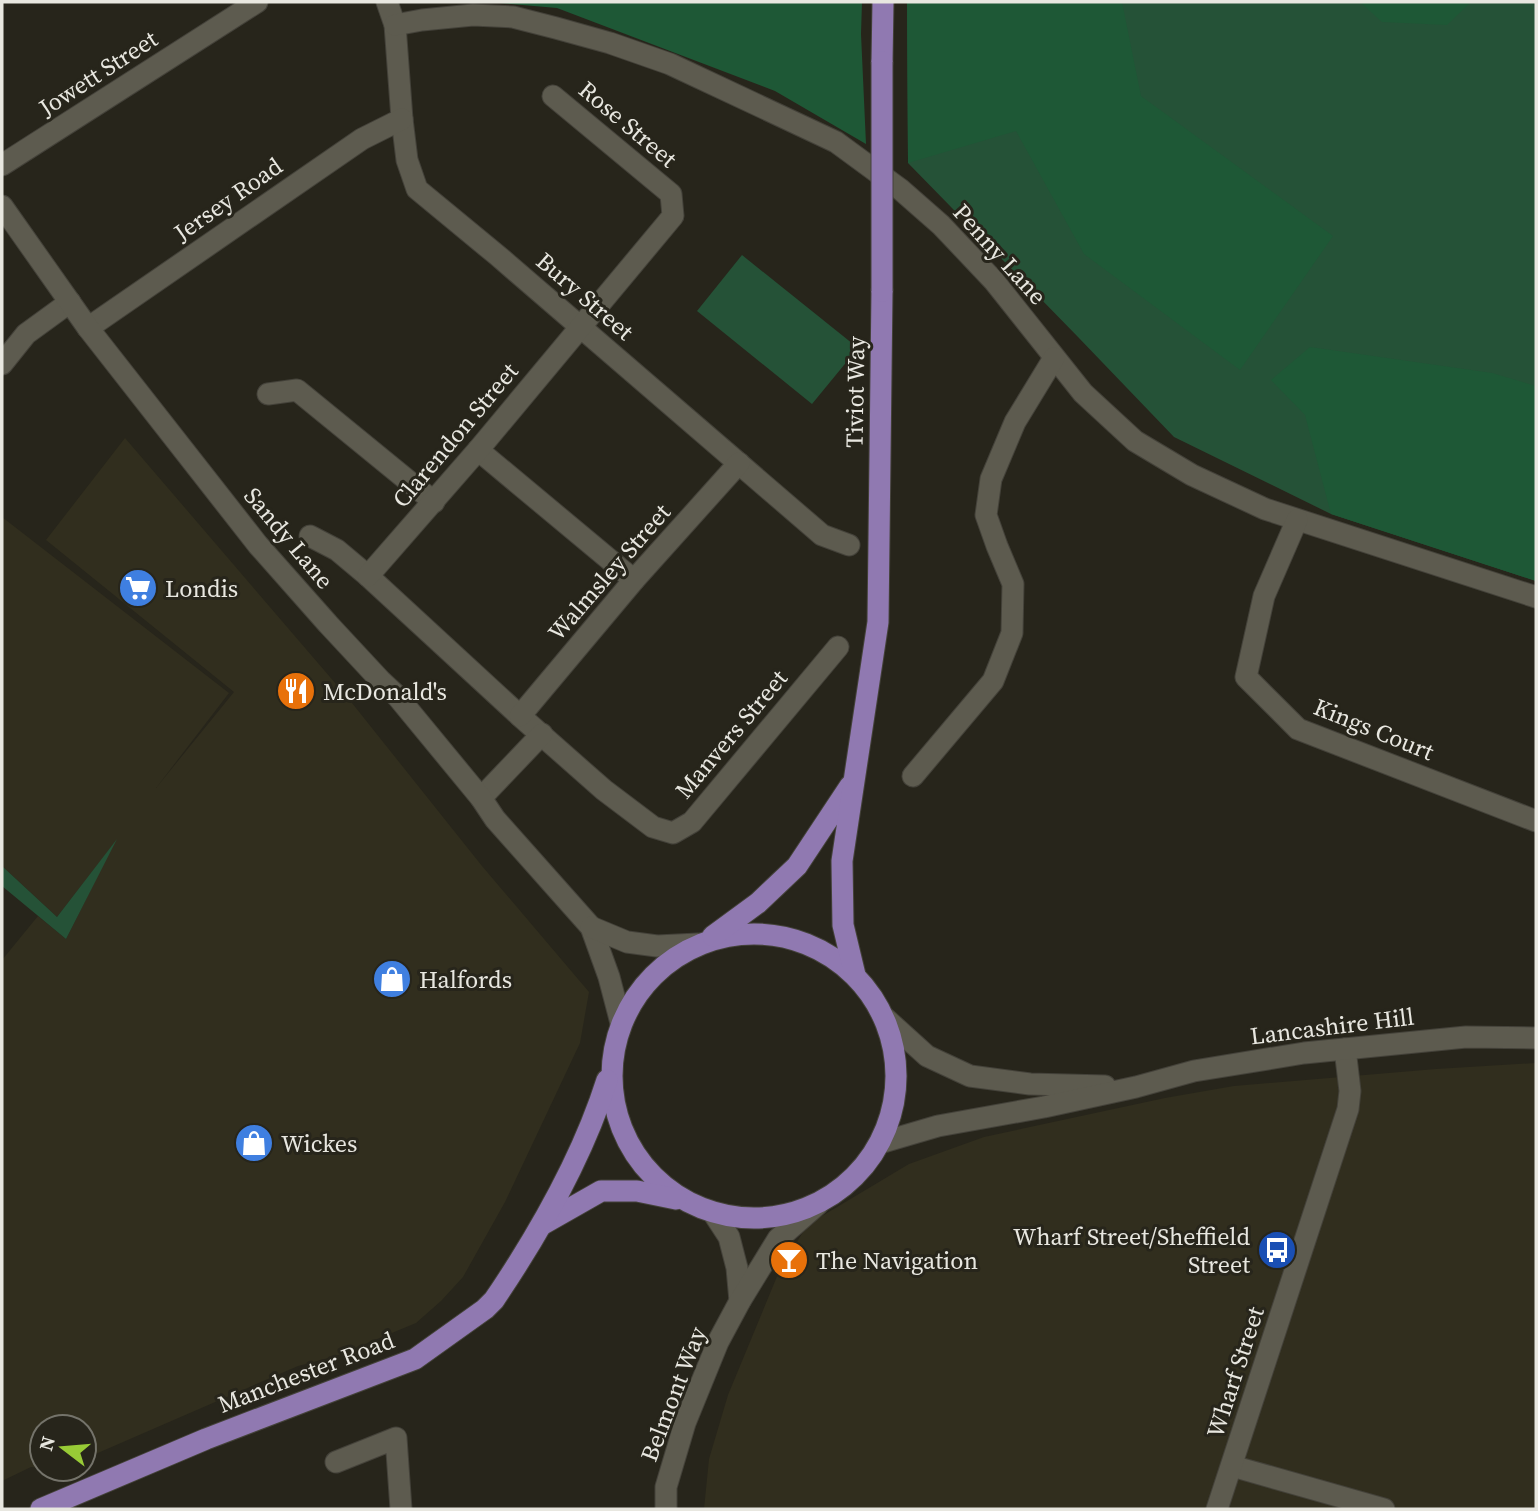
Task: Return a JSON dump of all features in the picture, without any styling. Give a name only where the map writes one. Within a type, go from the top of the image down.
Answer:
[{"type":"main road","name":"Tiviot Way","points":[[855,975],[843,925],[842,861],[878,622],[883,2]]},
{"type":"main road","name":"Tiviot Way","points":[[702,943],[758,903],[797,866],[853,780]]},
{"type":"main road","points":[[745,933],[785,936],[822,950],[855,975],[872,995],[885,1018],[896,1060],[894,1102],[880,1143],[864,1168],[849,1183],[818,1204],[746,1220],[713,1214],[682,1201],[651,1176],[627,1144],[614,1107],[611,1068],[621,1023],[641,988],[670,960],[702,943],[745,933]]},
{"type":"main road","name":"Manchester Road","points":[[41,1509],[206,1439],[415,1359],[485,1309],[494,1300],[543,1224],[598,1107],[611,1068]]},
{"type":"main road","name":"Manchester Road","points":[[543,1224],[601,1191],[637,1191],[682,1201]]},
{"type":"street","name":"Jowett Street","points":[[2,165],[257,2]]},
{"type":"street","points":[[387,2],[394,25]]},
{"type":"street","name":"Penny Lane","points":[[394,25],[473,15],[513,16],[610,43],[670,64],[836,142],[900,189],[942,225],[994,281],[1083,393],[1135,441],[1192,475],[1265,509],[1536,597]]},
{"type":"street","name":"Bury Street","points":[[394,25],[407,160],[417,189],[822,534],[849,545]]},
{"type":"street","name":"Rose Street","points":[[553,96],[671,194],[673,216],[581,327]]},
{"type":"street","name":"Jersey Road","points":[[88,328],[362,139],[402,119]]},
{"type":"street","name":"Sandy Lane","points":[[2,206],[88,328],[258,545],[397,696],[481,798],[495,819],[591,928],[609,977],[621,1023]]},
{"type":"street","points":[[2,364],[26,334],[70,302]]},
{"type":"street","name":"Clarendon Street","points":[[368,576],[581,327]]},
{"type":"street","points":[[913,776],[993,681],[1012,633],[1013,584],[986,515],[991,479],[1015,422],[1054,358]]},
{"type":"street","points":[[268,394],[297,390],[433,502]]},
{"type":"street","points":[[478,450],[634,580]]},
{"type":"street","name":"Walmsley Street","points":[[520,716],[634,580],[738,463]]},
{"type":"street","name":"Kings Court","points":[[1297,520],[1264,596],[1246,677],[1298,729],[1536,821]]},
{"type":"street","name":"Sandy Lane","points":[[310,536],[337,550],[368,576],[604,790],[653,827]]},
{"type":"street","name":"Manvers Street","points":[[653,827],[673,833],[692,822],[838,647]]},
{"type":"street","points":[[481,798],[542,734]]},
{"type":"street","name":"Sandy Lane","points":[[591,928],[627,942],[647,945],[702,943]]},
{"type":"street","name":"Lancashire Hill","points":[[885,1018],[928,1056],[970,1076],[1030,1084],[1136,1087]]},
{"type":"street","name":"Lancashire Hill","points":[[880,1143],[938,1126],[1044,1107],[1194,1071],[1304,1054],[1466,1037],[1536,1038]]},
{"type":"street","name":"Wharf Street","points":[[1217,1509],[1348,1109],[1350,1091],[1345,1049]]},
{"type":"street","name":"Belmont Way","points":[[666,1509],[666,1487],[685,1423],[718,1342],[778,1239],[818,1204]]},
{"type":"street","points":[[713,1214],[729,1237],[737,1268],[740,1301]]},
{"type":"street","points":[[336,1462],[405,1434],[401,1509]]},
{"type":"street","points":[[1232,1466],[1384,1509]]},
{"type":"shaded area","points":[[125,438],[348,698],[482,866],[589,992],[580,1043],[505,1202],[463,1277],[416,1323],[336,1356],[298,1366],[98,1453],[98,1413],[28,1413],[28,1468],[2,1481],[2,960],[38,916],[66,939],[113,845],[57,917],[2,866],[2,517],[229,693],[156,788],[234,692],[46,540]]},
{"type":"shaded area","points":[[1536,1063],[1536,1509],[704,1509],[709,1459],[728,1395],[778,1274],[807,1225],[909,1164],[984,1137],[1234,1086]]},
{"type":"green space","points":[[489,2],[862,2],[866,144],[775,91],[557,8]]},
{"type":"green space","points":[[907,2],[1536,2],[1536,581],[1331,514],[1174,437],[908,163]]},
{"type":"green space","points":[[907,2],[1122,2],[1141,96],[1333,236],[1240,370],[1084,254],[1016,131],[908,163]]},
{"type":"green space","points":[[1360,2],[1471,2],[1447,25],[1382,22]]},
{"type":"green space","points":[[742,255],[858,348],[812,404],[697,311]]},
{"type":"green space","points":[[1310,347],[1492,373],[1536,386],[1536,581],[1331,514],[1305,415],[1271,380]]},
{"type":"green space","points":[[117,839],[66,939],[2,886],[2,866],[57,917]]},
{"type":"place","name":"Londis","points":[[138,588]]},
{"type":"place","name":"McDonald's","points":[[296,691]]},
{"type":"place","name":"Halfords","points":[[392,979]]},
{"type":"place","name":"Wickes","points":[[254,1143]]},
{"type":"place","name":"Wharf Street/Sheffield Street","points":[[1277,1250]]},
{"type":"place","name":"The Navigation","points":[[789,1260]]}]
